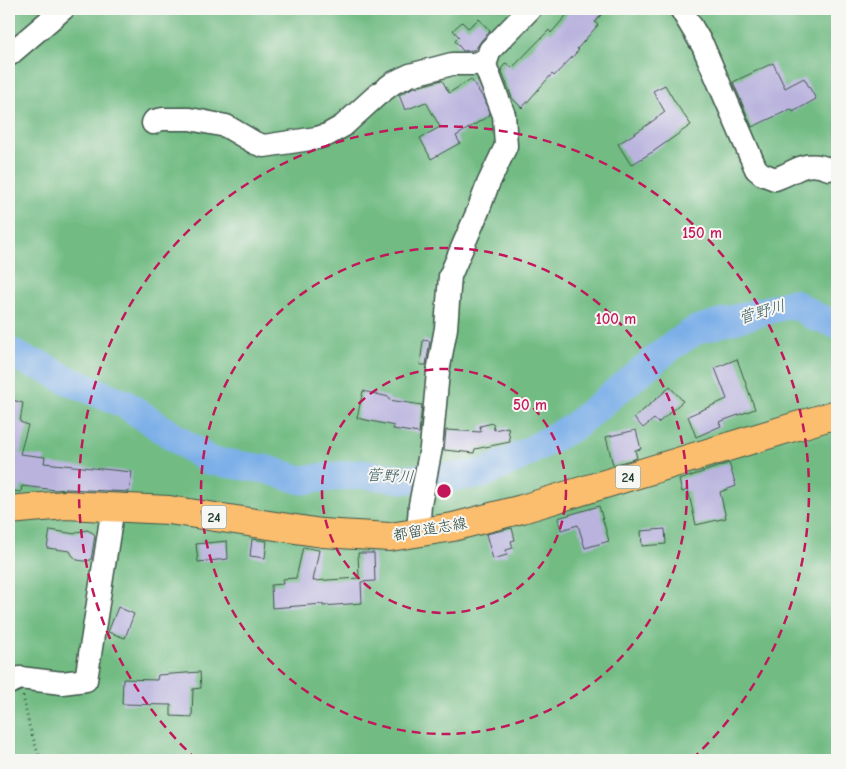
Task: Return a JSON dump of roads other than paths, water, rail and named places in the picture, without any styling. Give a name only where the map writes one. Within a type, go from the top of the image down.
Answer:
[{"type":"main road","name":"都留道志線","points":[[9,510],[65,505],[169,510],[322,533],[390,537],[453,527],[522,510],[837,414]]},
{"type":"street","points":[[9,55],[63,9]]},
{"type":"street","points":[[418,533],[420,505],[431,448],[438,372],[446,328],[450,276],[506,146],[504,115],[485,66],[486,60],[490,50],[530,9]]},
{"type":"street","points":[[681,9],[703,46],[756,169],[774,179],[807,165],[819,165],[829,169],[837,166]]},
{"type":"street","points":[[153,123],[163,119],[190,120],[226,126],[255,143],[264,146],[317,138],[343,126],[383,90],[410,75],[452,64],[474,64],[486,60]]},
{"type":"street","points":[[14,680],[62,683],[86,680],[113,507]]},
{"type":"waterway","name":"菅野川","points":[[9,351],[67,380],[125,404],[210,461],[265,469],[301,480],[361,474],[404,479],[436,478],[482,474],[517,458],[573,427],[669,348],[696,330],[793,303],[816,317],[837,324]]}]
